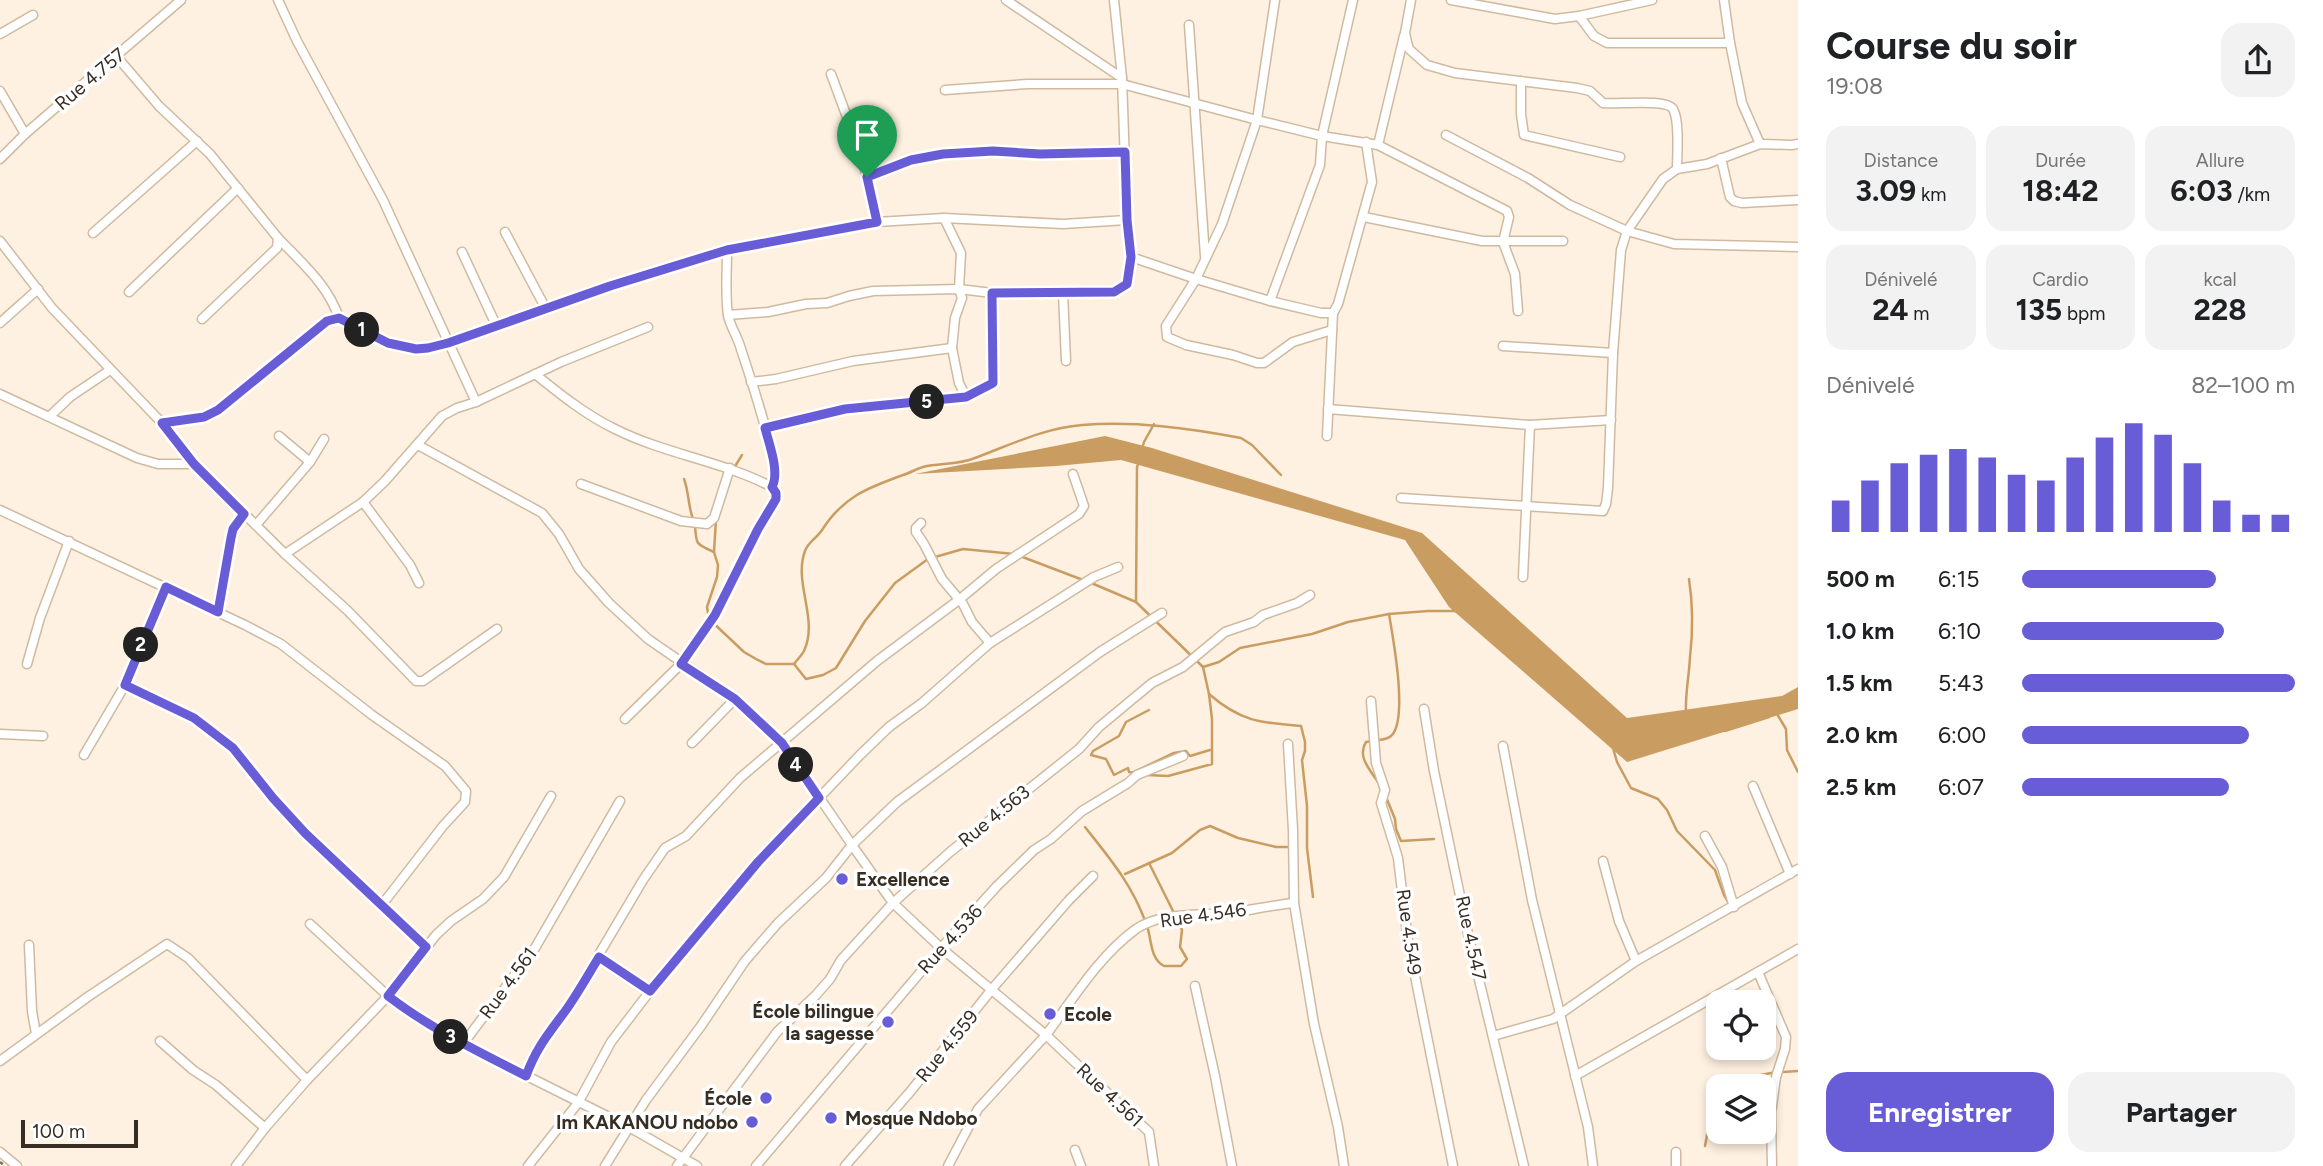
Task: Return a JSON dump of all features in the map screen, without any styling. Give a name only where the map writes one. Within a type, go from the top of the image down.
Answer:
[{"type":"street","name":"Rue 4.757","points":[[0,159],[25,134],[181,0]]},
{"type":"street","points":[[278,0],[297,41],[383,200],[476,402]]},
{"type":"street","points":[[1006,0],[1122,81],[1194,104],[1257,120],[1378,145],[1503,207],[1509,217],[1503,242],[1515,274],[1518,312]]},
{"type":"street","points":[[728,315],[827,303],[873,291],[959,289],[992,293],[1063,293],[1114,292],[1122,289],[1127,284],[1131,257],[1127,220],[1122,81],[1114,0]]},
{"type":"street","points":[[1275,0],[1257,120],[1222,224],[1196,279],[1166,326],[1167,337],[1186,345],[1264,363],[1293,342],[1332,330]]},
{"type":"street","points":[[1270,301],[1320,166],[1322,135],[1353,0]]},
{"type":"street","points":[[1378,145],[1411,0]]},
{"type":"street","points":[[1451,0],[1555,19],[1652,0]]},
{"type":"street","points":[[1724,0],[1742,103],[1760,144]]},
{"type":"street","points":[[0,34],[33,15]]},
{"type":"street","points":[[1579,16],[1594,36],[1606,43],[1730,43]]},
{"type":"street","points":[[1189,24],[1205,258]]},
{"type":"street","points":[[1405,33],[1409,49],[1427,65],[1455,73],[1577,88],[1590,91],[1603,103],[1668,105],[1673,110],[1676,128],[1677,169]]},
{"type":"street","points":[[117,57],[159,106],[197,141],[278,238],[318,279],[333,299],[339,318]]},
{"type":"street","points":[[831,74],[867,177],[877,222]]},
{"type":"street","points":[[945,90],[1122,81]]},
{"type":"street","points":[[1521,81],[1524,135],[1620,157]]},
{"type":"street","points":[[0,91],[25,134]]},
{"type":"street","points":[[1446,135],[1528,178],[1570,205],[1626,231],[1674,244],[1798,247]]},
{"type":"street","points":[[93,233],[197,141]]},
{"type":"street","points":[[1327,436],[1333,313],[1364,217],[1372,182],[1366,142]]},
{"type":"street","points":[[1401,498],[1603,511],[1608,488],[1613,352],[1621,250],[1626,231],[1663,179],[1677,169],[1707,164],[1760,144],[1798,144]]},
{"type":"street","points":[[867,177],[911,160],[943,154],[993,151],[1040,154],[1125,152]]},
{"type":"street","points":[[1721,158],[1730,197],[1734,201],[1742,203],[1798,200]]},
{"type":"street","points":[[129,292],[237,188]]},
{"type":"street","points":[[1364,217],[1482,241],[1563,241]]},
{"type":"street","points":[[162,423],[204,417],[218,410],[327,321],[339,318],[388,343],[416,349],[448,343],[610,286],[727,250],[877,222],[944,218],[1063,225],[1127,220]]},
{"type":"street","points":[[944,218],[961,253],[959,289],[962,298],[955,318],[952,348],[959,383],[966,397]]},
{"type":"street","points":[[505,232],[546,309]]},
{"type":"street","points":[[202,319],[277,248],[278,238]]},
{"type":"street","points":[[0,242],[51,308],[162,423],[194,464],[416,681],[423,681],[497,629]]},
{"type":"street","points":[[727,250],[728,315],[765,428],[775,474],[772,487]]},
{"type":"street","points":[[462,252],[496,325]]},
{"type":"street","points":[[1131,257],[1270,301],[1321,313],[1333,313]]},
{"type":"street","points":[[0,323],[38,289]]},
{"type":"street","points":[[765,428],[845,409],[966,397],[993,383],[992,293]]},
{"type":"street","points":[[1063,293],[1066,361]]},
{"type":"street","points":[[285,554],[363,502],[442,416],[561,362],[648,327]]},
{"type":"street","points":[[1503,346],[1613,352]]},
{"type":"street","points":[[751,382],[776,379],[853,360],[952,348]]},
{"type":"street","points":[[50,416],[70,397],[110,370]]},
{"type":"street","points":[[536,374],[576,407],[616,430],[730,468],[772,487],[776,493],[776,499],[715,615],[681,664],[625,719]]},
{"type":"street","points":[[0,394],[137,458],[158,464],[194,464]]},
{"type":"street","points":[[1328,408],[1530,425],[1611,420]]},
{"type":"street","points":[[1523,577],[1530,425]]},
{"type":"street","points":[[279,436],[310,462]]},
{"type":"street","points":[[256,525],[310,462],[324,439]]},
{"type":"street","points":[[418,444],[542,513],[559,534],[579,569],[609,603],[648,639],[735,699],[782,743],[893,903],[941,948],[1046,1035]]},
{"type":"street","points":[[581,484],[681,521],[707,524],[714,518],[730,468]]},
{"type":"street","points":[[526,1076],[533,1056],[566,1010],[665,848],[686,836],[740,778],[877,661],[996,569],[1083,510],[1083,500],[1073,474]]},
{"type":"street","points":[[363,502],[410,565],[419,583]]},
{"type":"street","points":[[0,510],[281,644],[372,715],[445,766],[466,791],[465,803],[381,906]]},
{"type":"street","points":[[218,612],[233,529],[244,514]]},
{"type":"street","points":[[921,523],[916,532],[942,579],[960,599],[972,622],[990,643]]},
{"type":"street","points":[[27,664],[40,618],[69,541]]},
{"type":"street","points":[[528,1166],[578,1103],[611,1042],[650,991],[758,862],[819,798],[889,727],[922,703],[990,643],[1094,577],[1118,566]]},
{"type":"street","points":[[84,755],[125,685],[166,587]]},
{"type":"street","name":"Rue 4.563","points":[[677,1166],[777,1032],[816,995],[841,960],[893,903],[968,836],[1079,749],[1099,727],[1152,683],[1183,667],[1225,632],[1254,622],[1263,615],[1297,603],[1310,595]]},
{"type":"street","points":[[605,1166],[629,1127],[745,961],[778,923],[825,878],[852,845],[897,802],[1100,652],[1162,613]]},
{"type":"street","points":[[125,685],[194,718],[227,742],[305,833],[426,947]]},
{"type":"street","points":[[692,743],[735,699]]},
{"type":"street","name":"Rue 4.549","points":[[1371,701],[1376,763],[1385,787],[1381,803],[1398,858],[1408,941],[1453,1166]]},
{"type":"street","name":"Rue 4.547","points":[[1424,709],[1468,934],[1524,1166]]},
{"type":"street","points":[[0,734],[43,736]]},
{"type":"street","points":[[1288,744],[1294,903],[1314,1024],[1338,1127],[1344,1166]]},
{"type":"street","points":[[1503,746],[1532,900],[1588,1127],[1593,1166]]},
{"type":"street","name":"Rue 4.536","points":[[756,1166],[941,948],[1034,850],[1051,839],[1070,820],[1137,775],[1183,756]]},
{"type":"street","points":[[1753,786],[1790,874]]},
{"type":"street","points":[[236,1166],[307,1080],[388,996],[426,947],[451,921],[484,899],[505,877],[551,796]]},
{"type":"street","name":"Rue 4.561","points":[[463,1044],[535,948],[620,801]]},
{"type":"street","points":[[1705,835],[1722,867],[1734,907]]},
{"type":"street","points":[[1603,860],[1619,921],[1636,961]]},
{"type":"street","points":[[1493,1036],[1552,1019],[1636,961],[1798,869]]},
{"type":"street","name":"Rue 4.559","points":[[845,1166],[910,1092],[992,989],[1093,876]]},
{"type":"street","name":"Rue 4.546","points":[[948,1166],[978,1109],[1046,1035],[1110,953],[1138,928],[1153,921],[1234,913],[1294,903]]},
{"type":"street","points":[[310,923],[388,996],[412,1014],[463,1044],[629,1127],[697,1166]]},
{"type":"street","points":[[0,1061],[167,944],[188,958],[307,1080]]},
{"type":"street","points":[[29,945],[32,1011],[36,1034]]},
{"type":"street","points":[[1575,1076],[1798,949]]},
{"type":"street","points":[[599,957],[650,991]]},
{"type":"street","points":[[1758,972],[1786,1037],[1771,1113],[1772,1166]]},
{"type":"street","points":[[1195,986],[1232,1166]]},
{"type":"street","name":"Rue 4.561","points":[[1046,1035],[1149,1132],[1154,1166]]},
{"type":"street","points":[[160,1041],[265,1128]]},
{"type":"street","points":[[1075,1150],[1081,1166]]},
{"type":"street","points":[[0,1152],[17,1166]]},
{"type":"street","points":[[1676,1152],[1676,1166]]},
{"type":"shaded area","points":[[1105,436],[1152,448],[1422,533],[1627,718],[1782,696],[1798,687],[1798,709],[1627,762],[1449,607],[1405,540],[1121,460],[915,474]]},
{"type":"waterway","points":[[716,520],[714,552],[718,565],[707,607],[709,619],[744,652],[756,659],[766,664],[794,664],[804,651],[808,639],[808,614],[802,576],[806,548],[847,502],[867,489],[920,468],[969,460],[1054,430],[1082,425],[1122,424],[1182,428],[1241,438],[1252,445],[1281,475]]},
{"type":"waterway","points":[[1142,449],[1154,424]]},
{"type":"waterway","points":[[734,468],[742,455]]},
{"type":"waterway","points":[[1136,602],[1139,462]]},
{"type":"waterway","points":[[684,479],[693,519]]},
{"type":"waterway","points":[[695,525],[698,543],[714,552]]},
{"type":"waterway","points":[[935,557],[963,549],[1014,554]]},
{"type":"waterway","points":[[1020,556],[1083,580]]},
{"type":"waterway","points":[[794,664],[806,679],[836,668],[865,621],[895,583],[928,559]]},
{"type":"waterway","points":[[1686,713],[1692,628],[1689,579]]},
{"type":"waterway","points":[[1089,582],[1136,602],[1203,667],[1212,719],[1212,764],[1168,776],[1147,775]]},
{"type":"waterway","points":[[1203,667],[1219,662],[1240,648],[1312,634],[1348,622],[1389,614],[1457,611]]},
{"type":"waterway","points":[[1380,785],[1366,764],[1363,748],[1366,742],[1390,737],[1397,726],[1398,677],[1389,614]]},
{"type":"waterway","points":[[1209,694],[1242,716],[1275,724],[1301,726],[1305,742],[1302,760],[1313,897]]},
{"type":"waterway","points":[[1135,773],[1129,772],[1128,768],[1114,775],[1106,759],[1091,755],[1093,751],[1119,736],[1126,722],[1149,710]]},
{"type":"waterway","points":[[1777,714],[1786,729],[1787,750],[1798,772]]},
{"type":"waterway","points":[[1725,731],[1769,717]]},
{"type":"waterway","points":[[1613,748],[1631,788],[1658,799],[1667,810],[1677,831],[1715,870],[1730,905]]},
{"type":"waterway","points":[[1134,772],[1174,753],[1186,751],[1190,756],[1210,750]]},
{"type":"waterway","points":[[1386,797],[1401,841],[1434,839]]},
{"type":"waterway","points":[[1125,874],[1172,853],[1200,830],[1210,826],[1238,838],[1276,847],[1290,847]]},
{"type":"waterway","points":[[1085,827],[1120,872],[1134,896],[1146,923],[1153,953],[1164,966],[1181,966],[1187,959],[1180,947],[1182,930],[1177,919]]},
{"type":"waterway","points":[[1149,863],[1174,913]]},
{"type":"waterway","points":[[1783,1072],[1798,1071]]},
{"type":"waterway","points":[[1766,1074],[1776,1072]]},
{"type":"waterway","points":[[1705,1146],[1706,1141]]},
{"type":"railway","points":[[0,1162],[5,1166]]},
{"type":"place","name":"Excellence","points":[[842,879]]},
{"type":"place","name":"Ecole","points":[[1050,1014]]},
{"type":"place","name":"École bilingue la sagesse","points":[[888,1022]]},
{"type":"place","name":"École","points":[[766,1098]]},
{"type":"place","name":"Mosque Ndobo","points":[[831,1118]]},
{"type":"place","name":"Im KAKANOU ndobo","points":[[752,1122]]},
{"type":"route","points":[[993,151],[1040,154],[1125,152],[1131,257],[1127,284],[1114,292],[992,293],[993,383],[966,397],[845,409],[765,428],[775,474],[772,487],[776,499],[715,615],[681,664],[735,699],[782,743],[819,798],[758,862],[650,991],[599,957],[533,1056],[526,1076],[463,1044],[412,1014],[388,996],[426,947],[305,833],[220,736],[194,718],[125,685],[166,587],[218,612],[233,529],[244,514],[194,464],[162,423],[204,417],[218,410],[333,318],[339,318],[388,343],[416,349],[428,348],[610,286],[727,250],[877,222],[867,177],[911,160],[943,154],[993,151]]}]
